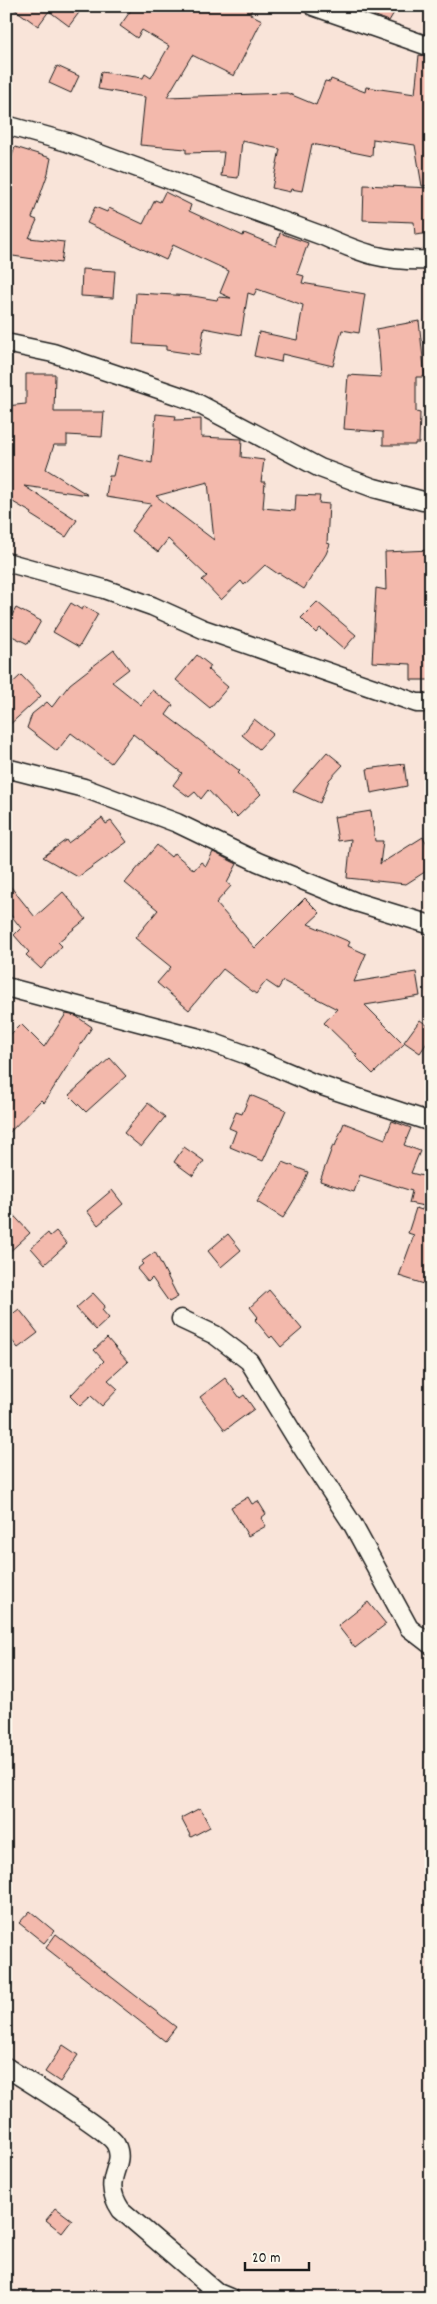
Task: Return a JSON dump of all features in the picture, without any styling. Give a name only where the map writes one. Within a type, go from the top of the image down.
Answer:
[{"type":"street","points":[[313,6],[431,47]]},
{"type":"street","points":[[6,125],[67,142],[323,236],[359,252],[385,259],[431,260]]},
{"type":"street","points":[[6,343],[53,353],[191,400],[320,468],[374,488],[424,502],[431,501]]},
{"type":"street","points":[[6,562],[104,589],[152,606],[212,632],[417,703],[431,703]]},
{"type":"street","points":[[6,768],[84,788],[177,824],[258,862],[356,902],[431,925]]},
{"type":"street","points":[[6,987],[203,1039],[313,1083],[431,1122]]},
{"type":"street","points":[[181,1319],[215,1335],[249,1361],[352,1524],[409,1628],[431,1645]]},
{"type":"street","points":[[6,2067],[100,2129],[116,2144],[119,2158],[111,2185],[113,2198],[121,2210],[218,2293],[230,2298]]},
{"type":"building","points":[[10,6],[84,6],[69,26],[49,11],[38,26]]},
{"type":"building","points":[[134,6],[253,6],[250,14],[262,20],[234,76],[192,55],[167,97],[287,93],[316,105],[325,81],[330,82],[331,79],[365,92],[366,87],[415,94],[419,55],[431,57],[431,185],[422,186],[415,145],[373,139],[372,156],[312,144],[302,191],[291,189],[290,192],[272,188],[280,149],[242,141],[238,178],[221,176],[224,152],[186,153],[186,149],[140,145],[145,97],[98,89],[101,72],[143,78],[145,74],[151,78],[169,46],[142,30],[137,38],[120,26]]},
{"type":"building","points":[[350,6],[398,6],[389,21]]},
{"type":"building","points":[[57,66],[79,76],[71,93],[49,83]]},
{"type":"building","points":[[15,147],[51,158],[48,173],[32,218],[37,220],[29,238],[64,242],[61,263],[6,255],[6,174]]},
{"type":"building","points":[[364,185],[431,188],[431,233],[415,235],[414,222],[363,220]]},
{"type":"building","points":[[165,192],[191,205],[189,211],[243,236],[244,233],[276,246],[280,233],[308,243],[297,274],[304,276],[302,283],[365,294],[359,333],[342,330],[333,366],[282,354],[281,362],[254,356],[259,332],[297,340],[303,305],[257,289],[254,295],[248,293],[241,335],[204,328],[200,355],[166,350],[166,346],[133,344],[136,293],[193,296],[217,300],[218,297],[231,298],[220,293],[229,271],[173,245],[166,260],[87,223],[95,207],[107,212],[109,208],[143,224],[155,200],[160,202]]},
{"type":"building","points":[[82,269],[115,271],[113,298],[81,296]]},
{"type":"building","points":[[419,321],[425,377],[416,377],[416,412],[420,413],[419,443],[415,443],[415,445],[383,445],[383,432],[344,429],[348,375],[381,377],[376,329]]},
{"type":"building","points":[[26,374],[55,374],[54,412],[104,412],[102,437],[67,435],[67,445],[54,445],[46,469],[88,495],[24,486],[77,520],[66,537],[31,515],[32,513],[6,498],[6,406],[26,404]]},
{"type":"building","points":[[156,414],[176,416],[175,420],[201,419],[201,437],[242,439],[241,457],[264,460],[261,482],[265,482],[263,508],[295,511],[296,495],[320,496],[319,503],[329,504],[327,543],[330,544],[326,554],[304,589],[265,565],[244,585],[241,581],[221,600],[202,580],[207,576],[168,539],[158,552],[131,531],[151,504],[106,497],[109,476],[113,476],[118,455],[152,463]],"holes":[[[208,482],[214,540],[156,496]]]},
{"type":"building","points":[[431,550],[431,680],[411,680],[411,664],[372,662],[376,588],[386,590],[385,552]]},
{"type":"building","points":[[317,602],[356,635],[344,649],[320,628],[316,633],[301,618]]},
{"type":"building","points":[[71,603],[82,610],[84,606],[98,614],[79,647],[53,632]]},
{"type":"building","points":[[16,608],[41,621],[28,644],[6,633],[6,626]]},
{"type":"building","points":[[114,650],[129,669],[112,682],[141,705],[152,690],[173,705],[166,715],[240,771],[238,773],[261,794],[237,817],[233,813],[231,815],[208,790],[201,799],[195,792],[189,797],[173,785],[182,773],[133,734],[111,763],[71,733],[57,751],[27,728],[32,714],[47,702],[52,707],[70,684]]},
{"type":"building","points":[[197,655],[211,666],[208,670],[228,687],[210,708],[176,680]]},
{"type":"building","points":[[21,675],[41,696],[6,728],[6,689]]},
{"type":"building","points":[[254,719],[273,734],[259,749],[242,735]]},
{"type":"building","points":[[327,752],[343,765],[329,780],[320,803],[293,791]]},
{"type":"building","points":[[404,764],[407,786],[371,793],[367,769]]},
{"type":"building","points":[[371,811],[375,841],[383,841],[380,864],[423,837],[431,850],[431,868],[406,884],[347,878],[351,839],[338,841],[334,817]]},
{"type":"building","points":[[102,818],[106,824],[111,821],[127,842],[78,877],[43,857],[66,840],[68,843]]},
{"type":"building","points":[[157,845],[171,857],[174,853],[194,870],[201,862],[206,866],[213,852],[237,864],[227,883],[231,886],[216,903],[255,948],[305,898],[320,913],[308,924],[350,942],[348,946],[366,954],[354,982],[416,972],[420,996],[365,1005],[404,1044],[373,1074],[355,1056],[357,1055],[324,1023],[337,1009],[283,981],[278,989],[266,981],[256,994],[223,969],[189,1010],[157,983],[171,967],[135,938],[158,910],[125,883]]},
{"type":"building","points":[[6,881],[35,917],[63,892],[86,919],[58,942],[62,946],[41,969],[26,955],[29,952],[14,935],[21,928],[6,909]]},
{"type":"building","points":[[66,1014],[76,1016],[92,1027],[44,1103],[41,1100],[6,1136],[6,1039],[21,1024],[44,1047]]},
{"type":"building","points":[[420,1020],[431,1028],[431,1037],[420,1053],[404,1042]]},
{"type":"building","points":[[110,1058],[126,1076],[86,1112],[69,1095]]},
{"type":"building","points":[[250,1095],[286,1110],[263,1161],[230,1147],[236,1131],[229,1128],[236,1112],[242,1114]]},
{"type":"building","points":[[148,1103],[165,1117],[141,1147],[124,1133]]},
{"type":"building","points":[[392,1121],[411,1128],[404,1145],[420,1151],[411,1173],[431,1178],[428,1195],[431,1194],[431,1265],[424,1284],[399,1276],[414,1235],[408,1233],[416,1208],[422,1210],[424,1206],[409,1203],[412,1191],[360,1175],[354,1192],[320,1181],[333,1145],[335,1146],[344,1123],[385,1139]]},
{"type":"building","points":[[184,1147],[204,1161],[193,1176],[174,1162]]},
{"type":"building","points":[[283,1162],[308,1172],[302,1187],[283,1218],[257,1202]]},
{"type":"building","points":[[112,1190],[123,1204],[98,1225],[87,1211]]},
{"type":"building","points":[[6,1207],[30,1233],[6,1255]]},
{"type":"building","points":[[56,1231],[67,1244],[45,1264],[31,1248],[48,1233],[50,1236]]},
{"type":"building","points":[[228,1234],[241,1250],[221,1267],[208,1251]]},
{"type":"building","points":[[155,1252],[178,1297],[169,1302],[152,1278],[148,1282],[137,1269],[143,1264],[141,1262]]},
{"type":"building","points":[[269,1290],[302,1329],[281,1347],[272,1336],[270,1338],[255,1320],[258,1317],[250,1307]]},
{"type":"building","points":[[93,1293],[105,1306],[102,1310],[109,1318],[96,1330],[76,1308]]},
{"type":"building","points":[[19,1309],[38,1333],[18,1348],[6,1333],[6,1319]]},
{"type":"building","points":[[107,1338],[128,1362],[108,1380],[118,1389],[102,1406],[91,1396],[80,1406],[70,1396],[104,1361],[94,1350]]},
{"type":"building","points":[[225,1378],[240,1398],[244,1395],[254,1409],[225,1430],[200,1397]]},
{"type":"building","points":[[248,1497],[252,1504],[258,1501],[266,1514],[261,1518],[266,1526],[248,1536],[231,1507]]},
{"type":"building","points":[[368,1602],[386,1624],[355,1648],[338,1626]]},
{"type":"building","points":[[200,1808],[210,1827],[191,1837],[181,1818]]},
{"type":"building","points":[[30,1911],[54,1931],[44,1943],[19,1923]]},
{"type":"building","points":[[56,1934],[176,2027],[165,2041],[46,1948]]},
{"type":"building","points":[[63,2045],[78,2055],[60,2082],[45,2072]]},
{"type":"building","points":[[56,2208],[72,2220],[62,2233],[46,2220]]}]
